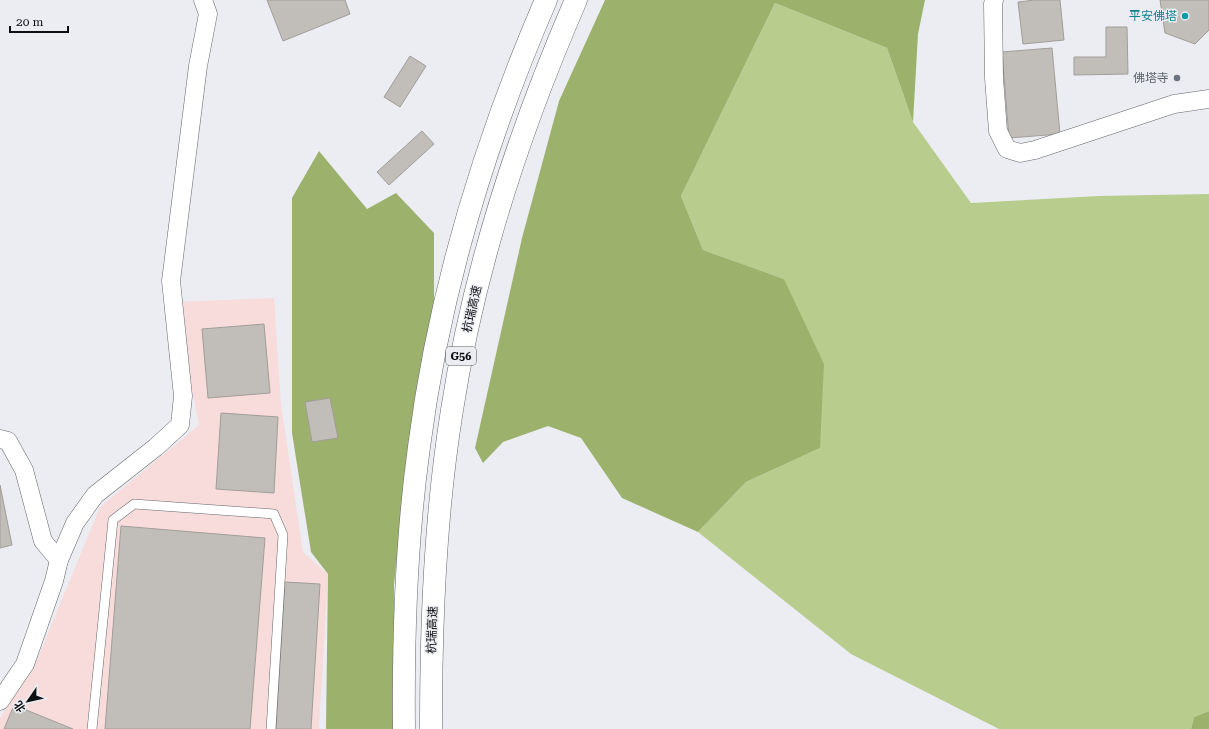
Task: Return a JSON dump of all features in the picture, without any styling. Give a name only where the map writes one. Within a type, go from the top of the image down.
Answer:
[{"type":"highway","name":"G56","points":[[404,729],[404,625],[410,534],[419,447],[434,356],[452,270],[482,168],[509,92],[546,0]]},
{"type":"highway","name":"杭瑞高速","points":[[431,729],[432,626],[437,536],[446,450],[459,368],[478,282],[506,184],[534,102],[576,0]]},
{"type":"street","points":[[0,701],[26,664],[54,581],[58,560],[75,523],[95,495],[156,447],[180,425],[183,396],[171,281],[198,66],[208,14],[203,0]]},
{"type":"street","points":[[994,0],[994,78],[998,131],[1006,149],[1020,153],[1035,150],[1174,104],[1209,99]]},
{"type":"street","points":[[0,439],[8,441],[24,470],[43,541],[58,560]]},
{"type":"lane","points":[[92,729],[112,520],[134,504],[274,514],[283,535],[271,729]]},
{"type":"shaded area","points":[[274,298],[281,404],[303,552],[328,574],[319,729],[0,729],[0,718],[37,660],[100,507],[199,425],[175,302]]},
{"type":"green space","points":[[605,0],[925,0],[918,34],[913,122],[887,48],[775,3],[681,196],[703,250],[784,279],[824,364],[820,448],[746,482],[698,532],[622,498],[581,438],[548,426],[503,442],[483,463],[475,448],[522,238],[559,101]]},
{"type":"green space","points":[[775,3],[887,48],[913,122],[971,203],[1099,196],[1209,194],[1209,711],[1194,717],[1191,729],[999,729],[851,654],[698,532],[746,482],[820,448],[784,279],[703,250],[681,196]]},
{"type":"green space","points":[[319,151],[367,209],[396,193],[434,233],[434,314],[413,411],[394,585],[395,729],[326,729],[328,574],[311,552],[292,433],[292,198]]},
{"type":"green space","points":[[1209,711],[1209,729],[1191,729],[1194,717]]},
{"type":"building","points":[[267,0],[345,0],[350,14],[283,41]]},
{"type":"building","points":[[1060,0],[1064,40],[1023,44],[1018,2]]},
{"type":"building","name":"平安佛塔","points":[[1160,0],[1209,0],[1209,30],[1195,44],[1165,33]]},
{"type":"building","points":[[1106,27],[1127,27],[1128,74],[1074,75],[1074,57],[1106,57]]},
{"type":"building","points":[[1052,48],[1060,134],[1009,138],[1002,52]]},
{"type":"building","points":[[410,56],[426,66],[400,107],[384,97]]},
{"type":"building","points":[[422,131],[434,144],[389,185],[377,172]]},
{"type":"building","points":[[264,324],[270,393],[208,398],[202,329]]},
{"type":"building","points":[[330,398],[338,438],[312,442],[305,402]]},
{"type":"building","points":[[221,413],[278,417],[274,493],[216,489]]},
{"type":"building","points":[[0,485],[12,545],[0,548]]},
{"type":"building","points":[[121,526],[265,538],[250,729],[105,729]]},
{"type":"building","points":[[285,582],[320,584],[311,729],[276,729]]},
{"type":"building","points":[[14,705],[73,729],[4,729]]},
{"type":"place","name":"平安佛塔","points":[[1185,16]]},
{"type":"place","name":"佛塔寺","points":[[1177,78]]}]
